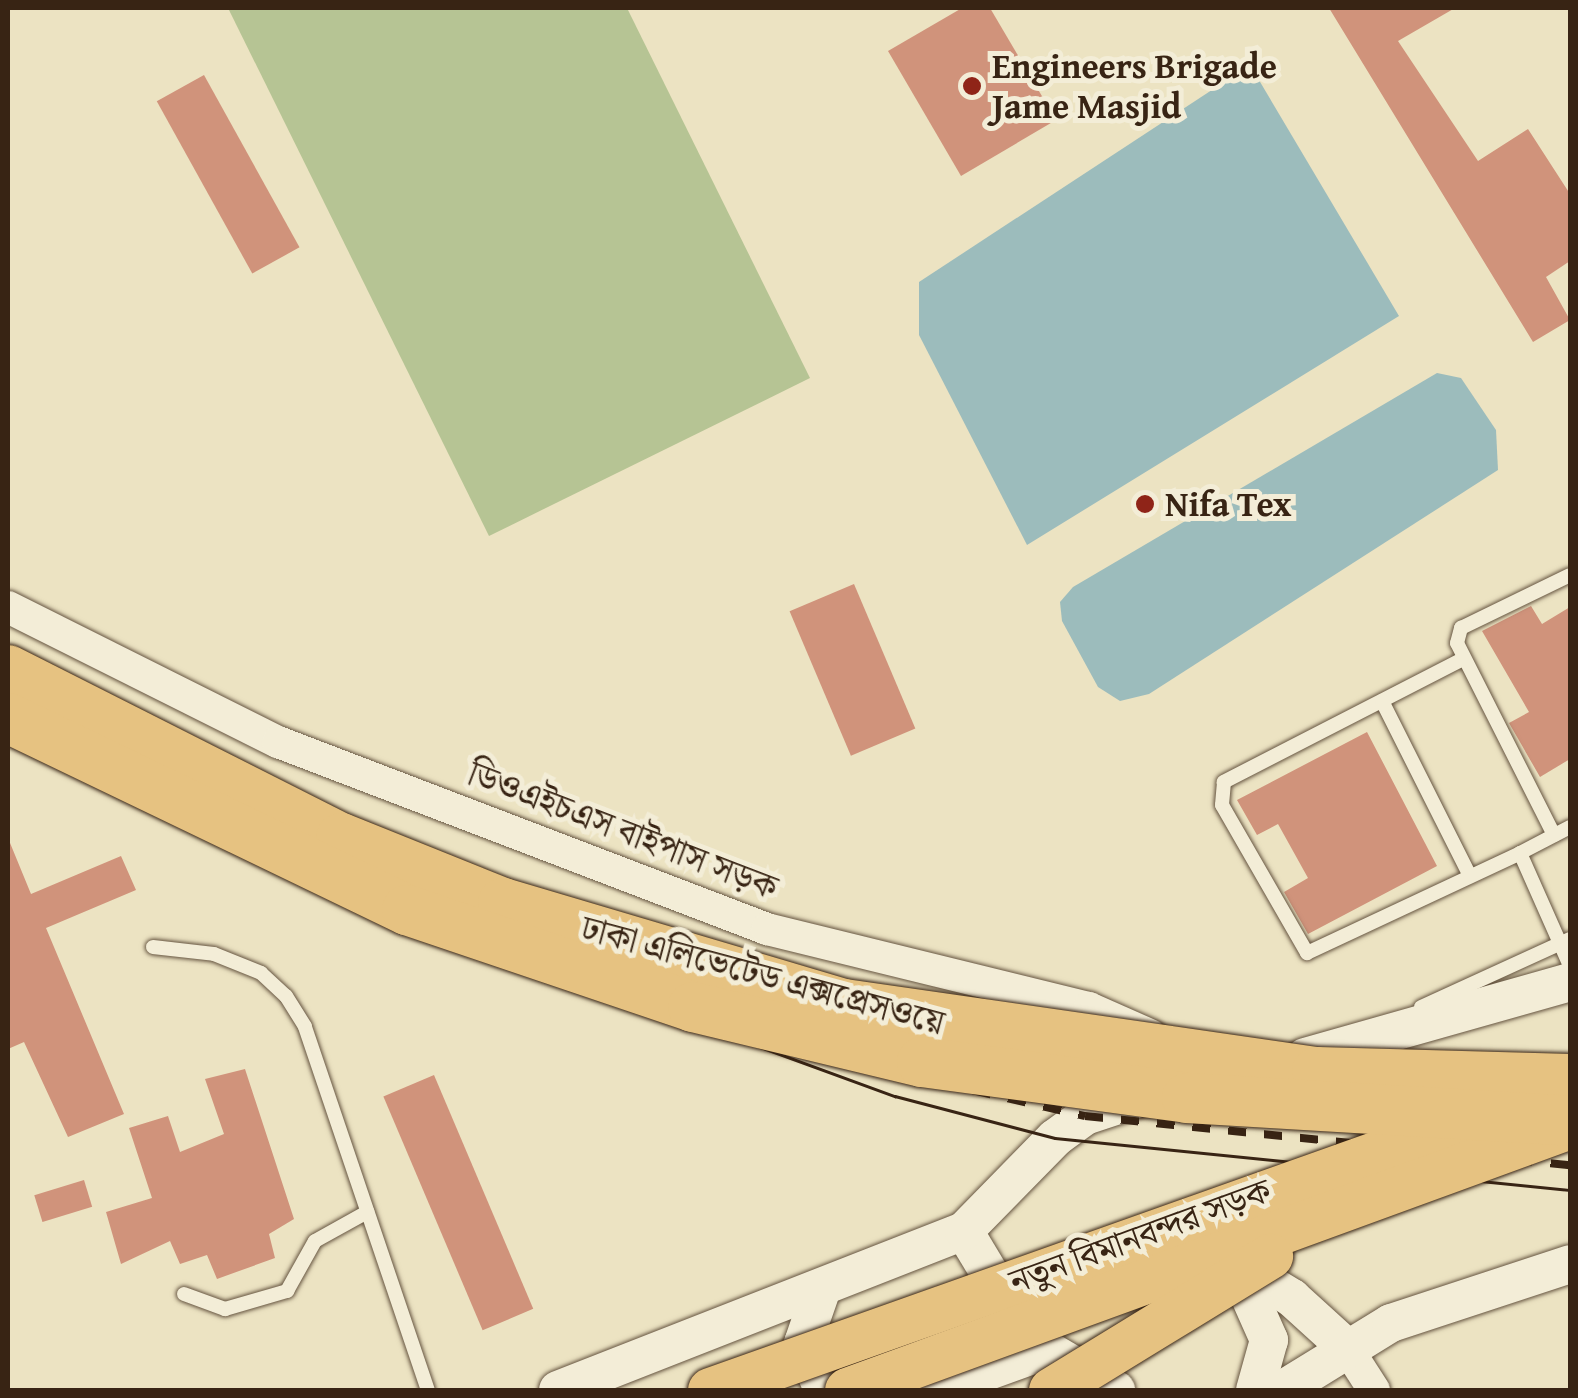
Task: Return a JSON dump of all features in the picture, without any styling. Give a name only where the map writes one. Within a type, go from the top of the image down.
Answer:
[{"type":"highway","name":"ঢাকা এলিভেটেড এক্সপ্রেসওয়ে","points":[[8,670],[341,838],[502,903],[844,1004],[1317,1072],[1570,1081]]},
{"type":"highway","name":"ঢাকা এলিভেটেড এক্সপ্রেসওয়ে","points":[[8,718],[407,910],[693,1007],[922,1062],[1169,1096],[1570,1124]]},
{"type":"highway","name":"নতুন বিমানবন্দর সড়ক","points":[[710,1390],[1570,1081]]},
{"type":"highway","name":"নতুন বিমানবন্দর সড়ক","points":[[847,1390],[1325,1218],[1570,1124]]},
{"type":"highway","points":[[1046,1371],[1325,1218]]},
{"type":"main road","points":[[558,1390],[820,1294],[964,1231],[1084,1116],[1232,1070],[1365,1046],[1570,982]]},
{"type":"main road","points":[[986,1274],[1143,1225],[1185,1235],[1232,1262],[1347,1348]]},
{"type":"main road","points":[[964,1231],[1046,1371]]},
{"type":"main road","points":[[1232,1262],[1264,1313],[1268,1340],[1255,1390]]},
{"type":"main road","points":[[1282,1390],[1347,1348],[1438,1305],[1570,1264]]},
{"type":"main road","points":[[820,1294],[803,1343],[822,1390]]},
{"type":"main road","points":[[709,1333],[752,1364],[767,1390]]},
{"type":"main road","points":[[936,1390],[1046,1371],[1116,1390]]},
{"type":"street","name":"ডিওএইচএস বাইপাস সড়ক","points":[[8,607],[278,742],[767,929],[1089,1008],[1232,1070]]},
{"type":"street","points":[[1347,1348],[1374,1390]]},
{"type":"lane","points":[[1554,835],[1461,660],[1462,628],[1570,575]]},
{"type":"lane","points":[[1461,660],[1224,782],[1222,806],[1307,953],[1570,826]]},
{"type":"lane","points":[[1382,701],[1470,876]]},
{"type":"lane","points":[[1520,853],[1566,941],[1570,966]]},
{"type":"lane","points":[[1365,1046],[1415,1010],[1566,941]]},
{"type":"lane","points":[[153,947],[214,954],[261,973],[286,996],[305,1027],[428,1390]]},
{"type":"lane","points":[[184,1294],[225,1309],[287,1291],[315,1242],[366,1212]]},
{"type":"green space","points":[[228,8],[627,8],[810,378],[489,536]]},
{"type":"water","points":[[1250,65],[1399,316],[1027,545],[919,335],[919,282]]},
{"type":"water","points":[[1437,373],[1461,378],[1496,430],[1498,470],[1149,694],[1120,701],[1098,687],[1062,621],[1060,602],[1073,587]]},
{"type":"building","name":"Engineers Brigade Jame Masjid","points":[[962,8],[990,8],[1056,120],[961,176],[888,51]]},
{"type":"building","points":[[1329,8],[1455,8],[1398,41],[1478,161],[1528,129],[1570,194],[1570,261],[1546,277],[1570,320],[1533,342]]},
{"type":"building","points":[[204,75],[300,247],[252,273],[157,101]]},
{"type":"building","points":[[854,584],[915,729],[851,756],[790,611]]},
{"type":"building","points":[[1531,606],[1542,624],[1570,607],[1570,759],[1540,777],[1509,723],[1529,712],[1482,631]]},
{"type":"building","points":[[1367,732],[1437,866],[1308,934],[1284,892],[1308,878],[1278,824],[1257,835],[1237,800]]},
{"type":"building","points":[[8,838],[31,894],[121,856],[136,890],[46,928],[124,1114],[68,1137],[24,1042],[8,1049]]},
{"type":"building","points":[[245,1069],[294,1219],[269,1234],[275,1258],[217,1279],[207,1255],[180,1264],[170,1241],[121,1264],[106,1212],[152,1198],[129,1128],[168,1116],[180,1152],[224,1134],[205,1079]]},
{"type":"building","points":[[434,1075],[533,1309],[483,1330],[383,1096]]},
{"type":"building","points":[[84,1180],[92,1207],[42,1222],[34,1195]]},
{"type":"tram line","points":[[8,713],[632,1000],[895,1096],[1055,1138],[1570,1190]]},
{"type":"railway","points":[[8,682],[649,987],[903,1074],[1085,1116],[1570,1165]]},
{"type":"place","name":"Engineers Brigade Jame Masjid","points":[[972,86]]},
{"type":"place","name":"Nifa Tex","points":[[1145,504]]}]
